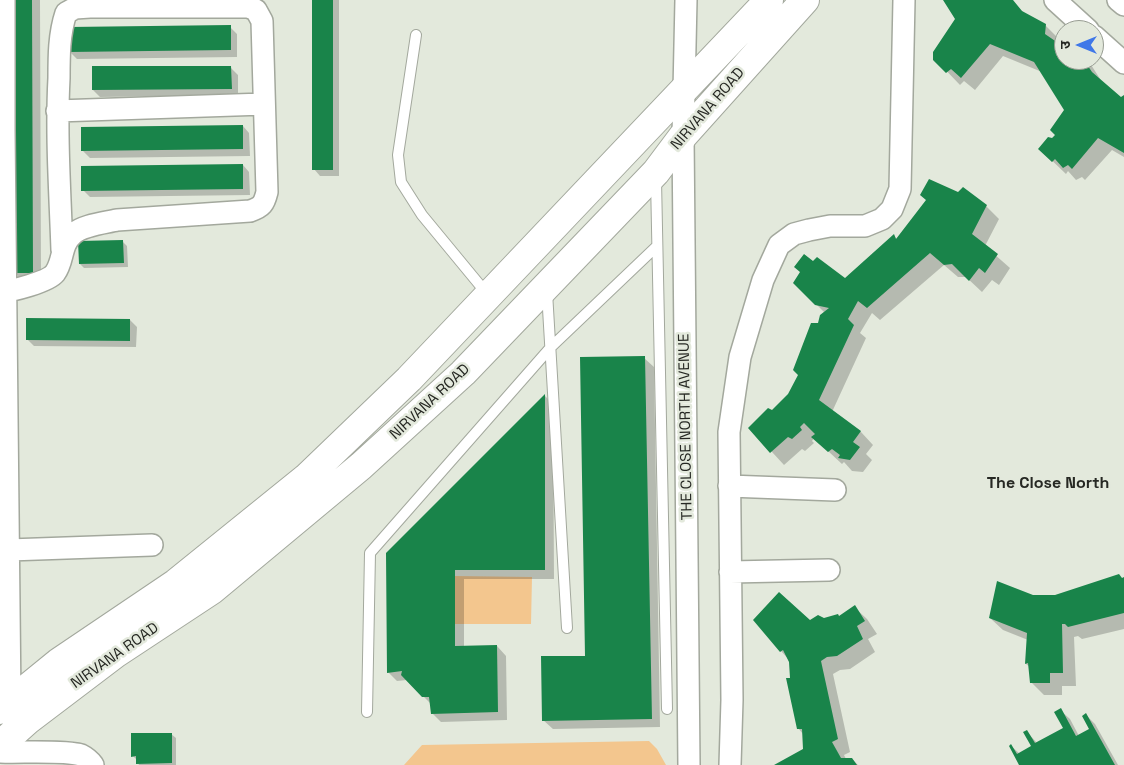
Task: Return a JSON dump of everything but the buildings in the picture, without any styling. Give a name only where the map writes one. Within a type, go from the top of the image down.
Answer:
[{"type":"main road","name":"NIRVANA ROAD","points":[[5,706],[58,662],[176,583],[306,478],[409,379],[769,0]]},
{"type":"main road","name":"NIRVANA ROAD","points":[[0,745],[28,720],[115,654],[212,590],[354,472],[463,373],[656,172],[683,136],[805,0]]},
{"type":"street","points":[[4,0],[2,69],[3,291],[9,550],[5,706]]},
{"type":"street","name":"THE CLOSE NORTH AVENUE","points":[[686,0],[683,136],[689,765]]},
{"type":"street","points":[[730,765],[732,700],[729,432],[740,357],[764,280],[779,245],[794,234],[808,230],[830,226],[865,226],[882,219],[892,209],[900,189],[904,0]]},
{"type":"street","points":[[1055,0],[1077,20]]},
{"type":"street","points":[[1118,0],[1124,5]]},
{"type":"street","points":[[3,291],[47,279],[55,273],[67,240],[75,232],[98,224],[117,220],[260,208],[265,202],[267,192],[262,21],[256,10],[248,7],[90,7],[75,8],[66,13],[62,24],[57,112],[62,250]]},
{"type":"street","points":[[1104,45],[1124,63]]},
{"type":"street","points":[[57,112],[264,104]]},
{"type":"street","points":[[729,486],[835,490]]},
{"type":"street","points":[[9,550],[152,545]]},
{"type":"street","points":[[730,572],[829,570]]},
{"type":"street","points":[[0,752],[68,753],[80,755],[93,765]]},
{"type":"lane","points":[[416,35],[398,155],[401,182],[422,214],[488,296]]},
{"type":"lane","points":[[656,172],[667,709]]},
{"type":"lane","points":[[367,712],[370,553],[551,347],[657,246]]},
{"type":"lane","points":[[547,284],[567,628]]},
{"type":"shaded area","points":[[455,576],[532,577],[531,624],[455,624]]},
{"type":"shaded area","points":[[649,741],[657,749],[666,765],[404,765],[422,745]]},
{"type":"district","name":"The Close North","points":[[1048,484]]}]
